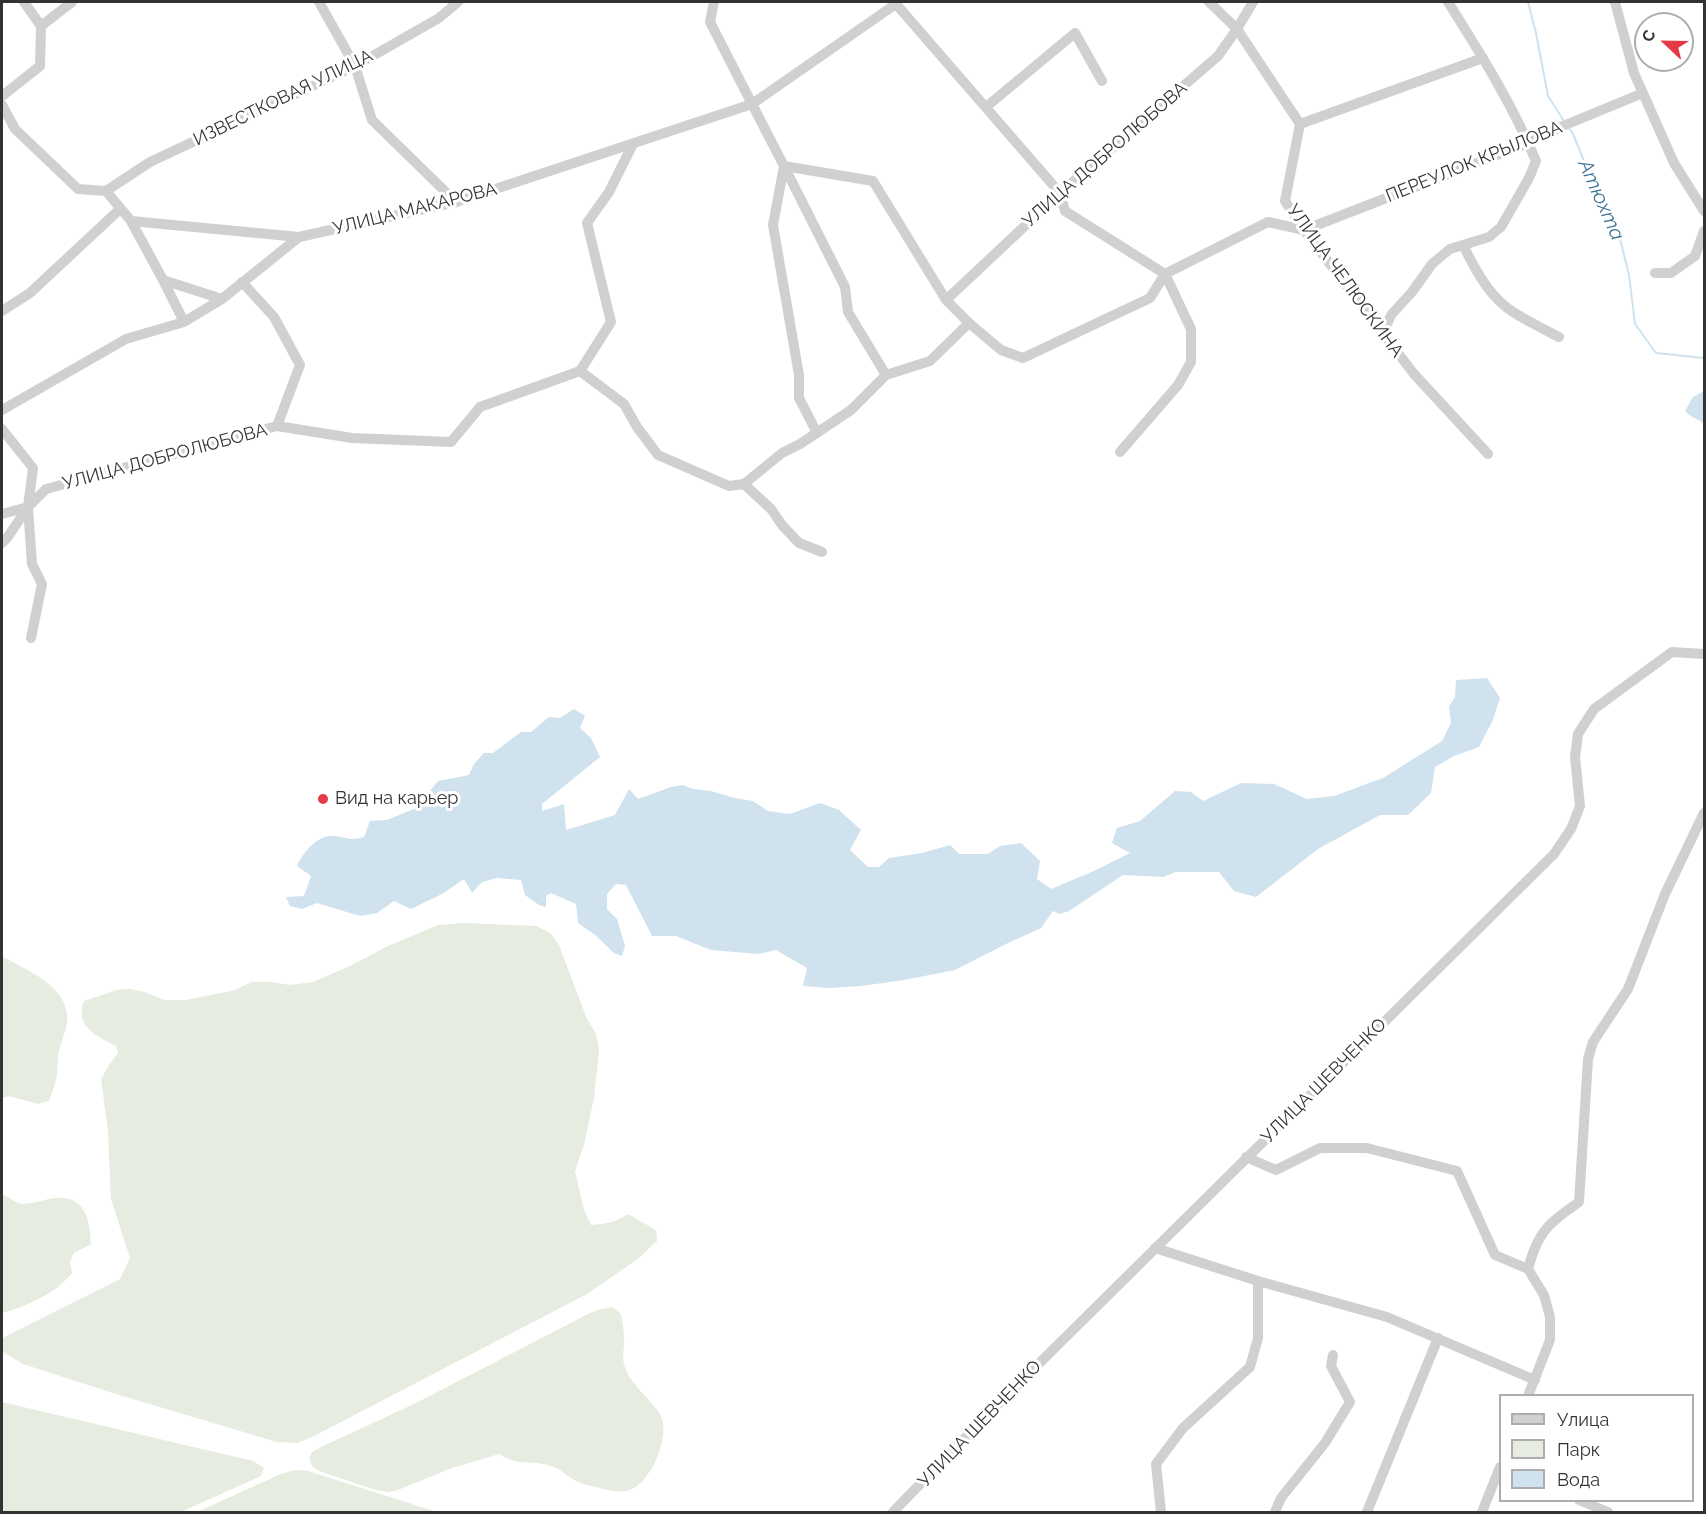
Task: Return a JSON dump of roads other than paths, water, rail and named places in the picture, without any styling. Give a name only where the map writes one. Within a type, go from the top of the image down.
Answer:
[{"type":"street","points":[[2,96],[40,66],[41,26],[24,2]]},
{"type":"street","points":[[41,26],[72,2]]},
{"type":"street","points":[[319,2],[355,66],[372,120],[456,202]]},
{"type":"street","name":"ИЗВЕСТКОВАЯ УЛИЦА","points":[[106,191],[150,162],[355,66],[439,18],[458,2]]},
{"type":"street","points":[[714,2],[710,22],[844,287],[848,312],[886,375]]},
{"type":"street","points":[[1209,2],[1237,29],[1300,124],[1483,58]]},
{"type":"street","name":"УЛИЦА ДОБРОЛЮБОВА","points":[[946,300],[1060,193],[1218,56],[1253,2]]},
{"type":"street","points":[[1383,333],[1392,315],[1432,264],[1450,249],[1489,237],[1501,227],[1536,161],[1483,58],[1448,2]]},
{"type":"street","points":[[1615,2],[1634,73],[1674,163],[1704,211]]},
{"type":"street","name":"УЛИЦА МАКАРОВА","points":[[2,410],[126,339],[184,322],[222,299],[299,237],[456,202],[752,105],[896,4],[986,107]]},
{"type":"street","points":[[1102,81],[1075,33],[986,107],[1060,193],[1065,211],[1165,274],[1191,329],[1191,362],[1178,385],[1120,452]]},
{"type":"street","name":"ПЕРЕУЛОК КРЫЛОВА","points":[[1304,230],[1528,143],[1574,121],[1643,93]]},
{"type":"street","points":[[2,105],[15,129],[78,189],[106,191],[131,221],[184,322]]},
{"type":"street","name":"УЛИЦА ЧЕЛЮСКИНА","points":[[1300,124],[1285,201],[1304,230],[1414,374],[1488,454]]},
{"type":"street","points":[[633,144],[609,192],[587,223],[611,322],[580,370],[624,404],[637,427],[658,455],[729,486],[744,484],[782,453],[851,410],[886,375],[930,361],[969,323]]},
{"type":"street","points":[[784,166],[873,181],[946,300],[1001,350],[1023,358],[1150,298],[1165,274],[1268,222],[1304,230]]},
{"type":"street","points":[[784,166],[773,225],[799,375],[799,398],[817,433]]},
{"type":"street","points":[[2,311],[30,293],[120,209]]},
{"type":"street","points":[[131,221],[299,237]]},
{"type":"street","points":[[1655,273],[1671,273],[1695,256],[1704,231]]},
{"type":"street","points":[[1463,245],[1475,269],[1505,306],[1559,337]]},
{"type":"street","points":[[163,280],[222,299]]},
{"type":"street","points":[[242,282],[274,317],[300,365],[277,426]]},
{"type":"street","name":"УЛИЦА ДОБРОЛЮБОВА","points":[[28,507],[46,489],[277,426],[352,438],[452,442],[480,407],[580,370]]},
{"type":"street","points":[[2,429],[33,468],[28,507],[32,564],[42,584],[31,638]]},
{"type":"street","points":[[744,484],[771,509],[799,543],[822,552]]},
{"type":"street","points":[[2,514],[28,507]]},
{"type":"street","points":[[2,543],[28,507]]},
{"type":"street","name":"УЛИЦА ШЕВЧЕНКО","points":[[893,1512],[1246,1157],[1554,854],[1571,829],[1580,806],[1575,757],[1578,734],[1594,709],[1672,652],[1704,654]]},
{"type":"street","points":[[1528,1269],[1534,1249],[1544,1230],[1579,1202],[1588,1059],[1593,1042],[1628,989],[1665,894],[1704,813]]},
{"type":"street","points":[[1246,1157],[1276,1170],[1320,1148],[1367,1148],[1457,1171],[1495,1255],[1528,1269],[1544,1295],[1550,1317],[1550,1341],[1528,1394]]},
{"type":"street","points":[[1155,1248],[1258,1281],[1387,1317],[1535,1380]]},
{"type":"street","points":[[1161,1512],[1156,1464],[1183,1428],[1250,1367],[1258,1338],[1258,1281]]},
{"type":"street","points":[[1367,1512],[1438,1338]]},
{"type":"street","points":[[1275,1512],[1281,1498],[1325,1443],[1350,1402],[1331,1366],[1333,1355]]},
{"type":"street","points":[[1482,1512],[1499,1470]]},
{"type":"street","points":[[1584,1502],[1608,1512]]},
{"type":"water","points":[[1704,391],[1704,424],[1685,411],[1693,397]]},
{"type":"water","points":[[1487,678],[1500,698],[1493,720],[1479,747],[1454,756],[1435,767],[1431,793],[1408,815],[1380,815],[1318,849],[1256,897],[1234,891],[1219,872],[1176,872],[1163,877],[1123,875],[1069,911],[1060,914],[1053,911],[1041,928],[955,970],[904,980],[830,988],[803,986],[807,968],[776,950],[758,954],[711,950],[676,936],[652,936],[626,885],[616,884],[607,894],[607,909],[617,919],[625,946],[622,956],[614,953],[578,923],[576,904],[551,893],[546,896],[546,907],[539,905],[525,895],[521,880],[497,878],[482,882],[472,893],[464,879],[442,894],[411,909],[394,901],[377,913],[360,916],[317,903],[302,909],[290,906],[286,897],[304,896],[311,876],[297,866],[308,849],[318,841],[329,836],[353,839],[364,837],[370,821],[387,820],[416,808],[438,781],[469,775],[474,764],[484,753],[493,753],[521,732],[531,732],[549,717],[560,718],[574,709],[585,716],[580,728],[591,738],[600,757],[542,804],[542,811],[564,804],[566,830],[615,815],[629,789],[638,799],[683,785],[753,801],[768,811],[790,814],[820,803],[839,810],[861,830],[850,850],[868,867],[879,867],[889,858],[922,853],[950,845],[959,854],[988,854],[1000,846],[1021,843],[1040,861],[1037,879],[1051,889],[1130,853],[1112,843],[1117,828],[1140,821],[1175,791],[1191,792],[1203,801],[1241,783],[1274,784],[1307,799],[1334,796],[1383,778],[1442,741],[1451,723],[1449,706],[1455,697],[1456,680]]},
{"type":"waterway","name":"Атюхта","points":[[1528,2],[1548,96],[1564,121]]},
{"type":"waterway","name":"Атюхта","points":[[1569,128],[1595,188],[1617,227],[1629,275],[1635,324],[1656,353],[1704,358]]},
{"type":"place","name":"Вид на карьер","points":[[323,799]]}]
